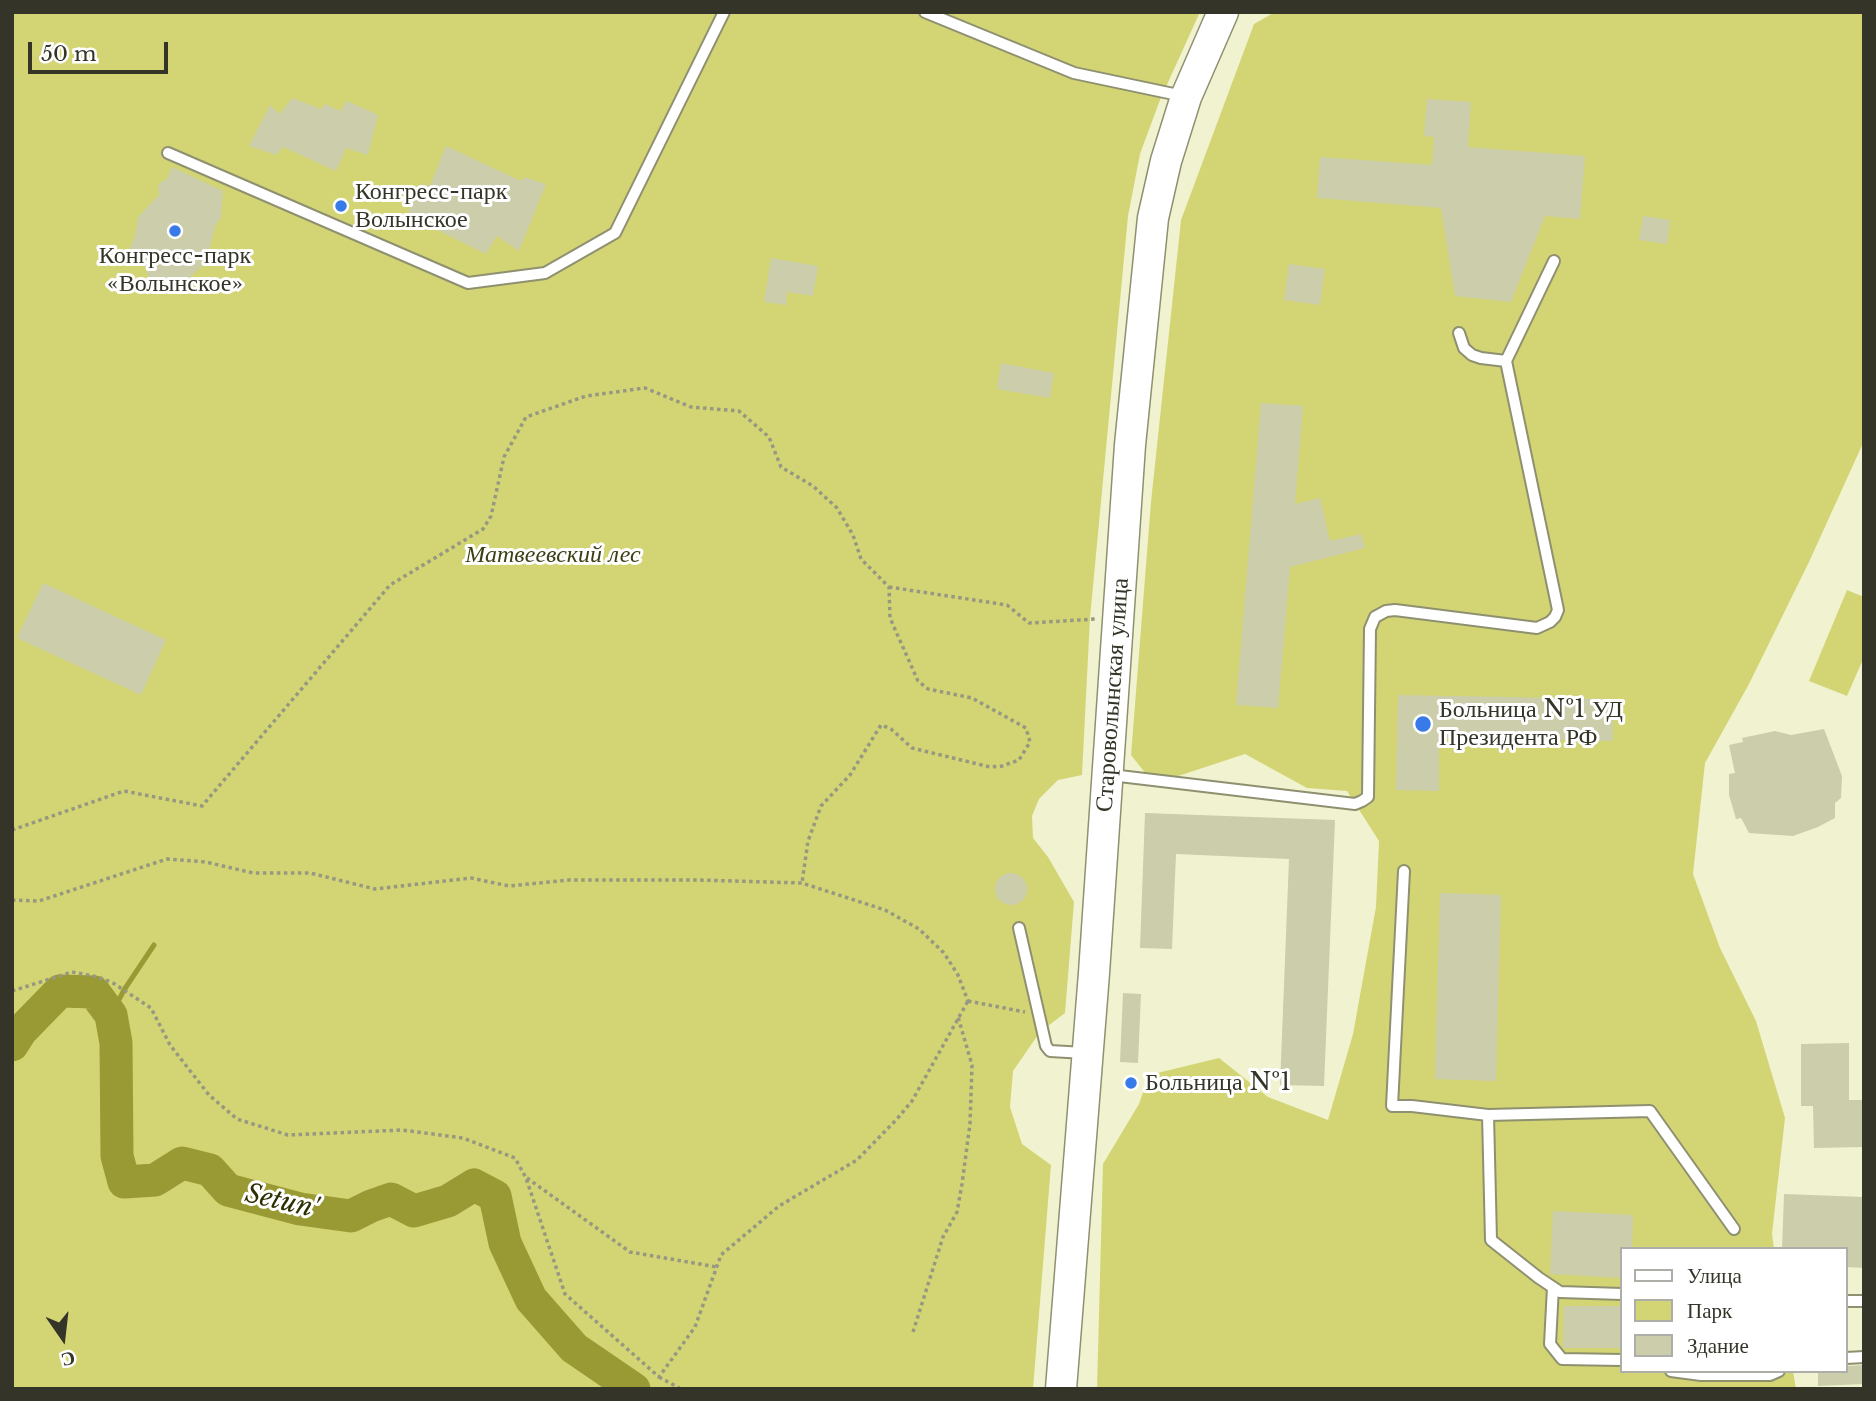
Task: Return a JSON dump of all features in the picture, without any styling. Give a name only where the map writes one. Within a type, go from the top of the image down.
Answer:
[{"type":"street","name":"Староволынская улица","points":[[1061,1389],[1108,775],[1130,445],[1153,218],[1166,161],[1186,97],[1223,12]]},
{"type":"lane","points":[[168,153],[468,283],[545,273],[615,233],[723,12]]},
{"type":"lane","points":[[925,12],[1074,73],[1186,97]]},
{"type":"lane","points":[[1108,775],[1355,804],[1362,802],[1367,797],[1370,629],[1375,617],[1395,610],[1537,628],[1555,617],[1558,610],[1506,361],[1554,261]]},
{"type":"lane","points":[[1459,333],[1464,348],[1472,355],[1480,359],[1506,361]]},
{"type":"lane","points":[[1404,871],[1392,1106],[1488,1115],[1650,1111],[1734,1229]]},
{"type":"lane","points":[[1019,928],[1046,1046],[1050,1051],[1087,1054]]},
{"type":"lane","points":[[1488,1115],[1491,1240],[1560,1292],[1620,1294]]},
{"type":"lane","points":[[1553,1287],[1550,1344],[1562,1359],[1620,1360]]},
{"type":"lane","points":[[1686,1373],[1774,1373]]},
{"type":"path","points":[[12,830],[124,791],[202,806],[390,585],[483,529],[491,516],[504,457],[526,417],[586,396],[645,388],[691,407],[739,411],[769,437],[781,467],[813,486],[837,508],[853,535],[861,559],[889,587],[1007,605],[1030,623],[1104,618]]},
{"type":"path","points":[[802,883],[808,841],[821,806],[850,775],[881,725],[891,729],[912,748],[990,767],[1019,760],[1030,742],[1026,728],[972,698],[928,689],[918,681],[891,618],[889,587]]},
{"type":"path","points":[[12,900],[39,901],[167,859],[206,862],[253,873],[310,873],[375,889],[471,878],[509,886],[569,880],[802,883],[885,910],[919,929],[944,953],[958,975],[968,1000]]},
{"type":"path","points":[[12,991],[72,972],[99,977],[113,984],[151,1008],[170,1045],[209,1095],[237,1119],[288,1135],[402,1130],[463,1138],[515,1158],[526,1178],[565,1294],[659,1377],[681,1389]]},
{"type":"path","points":[[968,1000],[1038,1014]]},
{"type":"path","points":[[659,1377],[695,1327],[721,1255],[779,1206],[857,1160],[897,1119],[912,1101],[968,1000]]},
{"type":"path","points":[[913,1332],[943,1237],[957,1212],[962,1184],[970,1124],[972,1065],[958,1017]]},
{"type":"path","points":[[526,1178],[630,1252],[716,1267]]},
{"type":"green space","name":"Матвеевский лес","points":[[12,12],[1200,12],[1160,100],[1140,154],[1128,216],[1090,618],[1082,775],[1058,780],[1039,799],[1032,816],[1033,838],[1048,857],[1074,902],[1065,1013],[1040,1032],[1013,1071],[1010,1107],[1022,1144],[1051,1165],[1033,1389],[12,1389]]},
{"type":"green space","name":"Больница №1 УД Президента РФ","points":[[1275,12],[1864,12],[1864,441],[1749,684],[1705,763],[1693,874],[1720,948],[1756,1021],[1785,1118],[1772,1234],[1774,1247],[1620,1247],[1620,1373],[1793,1373],[1796,1389],[1097,1389],[1103,1164],[1139,1104],[1149,1075],[1219,1058],[1268,1097],[1328,1120],[1353,1034],[1376,907],[1379,841],[1347,791],[1307,788],[1245,754],[1154,784],[1131,755],[1151,502],[1181,220],[1254,24]]},
{"type":"green space","points":[[1847,590],[1864,597],[1864,657],[1847,696],[1809,681]]},
{"type":"building","points":[[292,98],[321,109],[325,104],[340,111],[347,101],[378,115],[368,155],[346,148],[336,171],[283,147],[276,155],[249,146],[270,105],[280,114]]},
{"type":"building","points":[[1427,99],[1471,102],[1468,147],[1585,156],[1580,219],[1545,216],[1511,302],[1455,296],[1441,208],[1317,198],[1320,157],[1432,165],[1434,137],[1424,136]]},
{"type":"building","points":[[446,146],[521,181],[524,177],[546,184],[519,251],[497,236],[486,254],[407,215],[420,184],[430,186]]},
{"type":"building","name":"Конгресс-парк «Волынское»","points":[[172,167],[223,191],[221,218],[215,226],[208,255],[202,266],[184,283],[151,287],[146,268],[132,260],[129,250],[135,236],[138,217],[159,195],[158,184],[167,179]]},
{"type":"building","points":[[1643,216],[1670,220],[1667,244],[1639,240]]},
{"type":"building","points":[[771,258],[818,266],[813,296],[787,292],[786,305],[764,302]]},
{"type":"building","points":[[1289,264],[1325,269],[1320,305],[1284,300]]},
{"type":"building","points":[[1001,363],[1054,373],[1050,398],[997,389]]},
{"type":"building","points":[[1261,403],[1303,406],[1295,504],[1320,498],[1330,541],[1361,534],[1365,548],[1290,567],[1278,708],[1236,705]]},
{"type":"building","points":[[43,583],[166,640],[141,695],[17,638]]},
{"type":"building","points":[[1398,695],[1613,699],[1613,741],[1439,738],[1439,791],[1396,790]]},
{"type":"building","points":[[1824,729],[1842,776],[1841,798],[1835,803],[1835,818],[1793,836],[1749,833],[1741,818],[1736,819],[1729,795],[1729,774],[1735,773],[1729,745],[1743,742],[1742,738],[1775,731],[1791,735]]},
{"type":"building","points":[[1145,813],[1335,820],[1324,1086],[1280,1085],[1289,859],[1176,854],[1172,949],[1140,948]]},
{"type":"building","points":[[1011,873],[1023,877],[1027,889],[1023,901],[1011,905],[999,901],[995,889],[999,877]]},
{"type":"building","points":[[1440,893],[1501,895],[1496,1081],[1435,1079]]},
{"type":"building","points":[[1123,993],[1141,994],[1138,1063],[1120,1062]]},
{"type":"building","points":[[1849,1043],[1849,1100],[1864,1100],[1864,1147],[1814,1148],[1813,1106],[1801,1106],[1801,1044]]},
{"type":"building","points":[[1784,1194],[1864,1197],[1864,1268],[1848,1267],[1848,1247],[1782,1247]]},
{"type":"building","points":[[1553,1211],[1633,1215],[1632,1247],[1620,1247],[1620,1278],[1550,1274]]},
{"type":"building","points":[[1564,1306],[1620,1306],[1620,1348],[1563,1348]]},
{"type":"building","points":[[1864,1365],[1864,1384],[1818,1386],[1818,1373],[1848,1373],[1848,1366]]},
{"type":"waterway","points":[[111,1015],[154,945]]},
{"type":"waterway","name":"Setun'","points":[[12,1045],[21,1031],[60,991],[94,992],[111,1015],[116,1043],[117,1156],[124,1182],[155,1180],[182,1163],[210,1170],[228,1190],[300,1209],[351,1216],[391,1199],[414,1211],[448,1201],[474,1185],[495,1196],[505,1243],[531,1299],[574,1348],[634,1389]]},
{"type":"place","name":"Конгресс-парк Волынское","points":[[341,206]]},
{"type":"place","name":"Конгресс-парк «Волынское»","points":[[175,231]]},
{"type":"place","name":"Больница №1 УД Президента РФ","points":[[1423,724]]},
{"type":"place","name":"Больница №1","points":[[1131,1083]]}]
